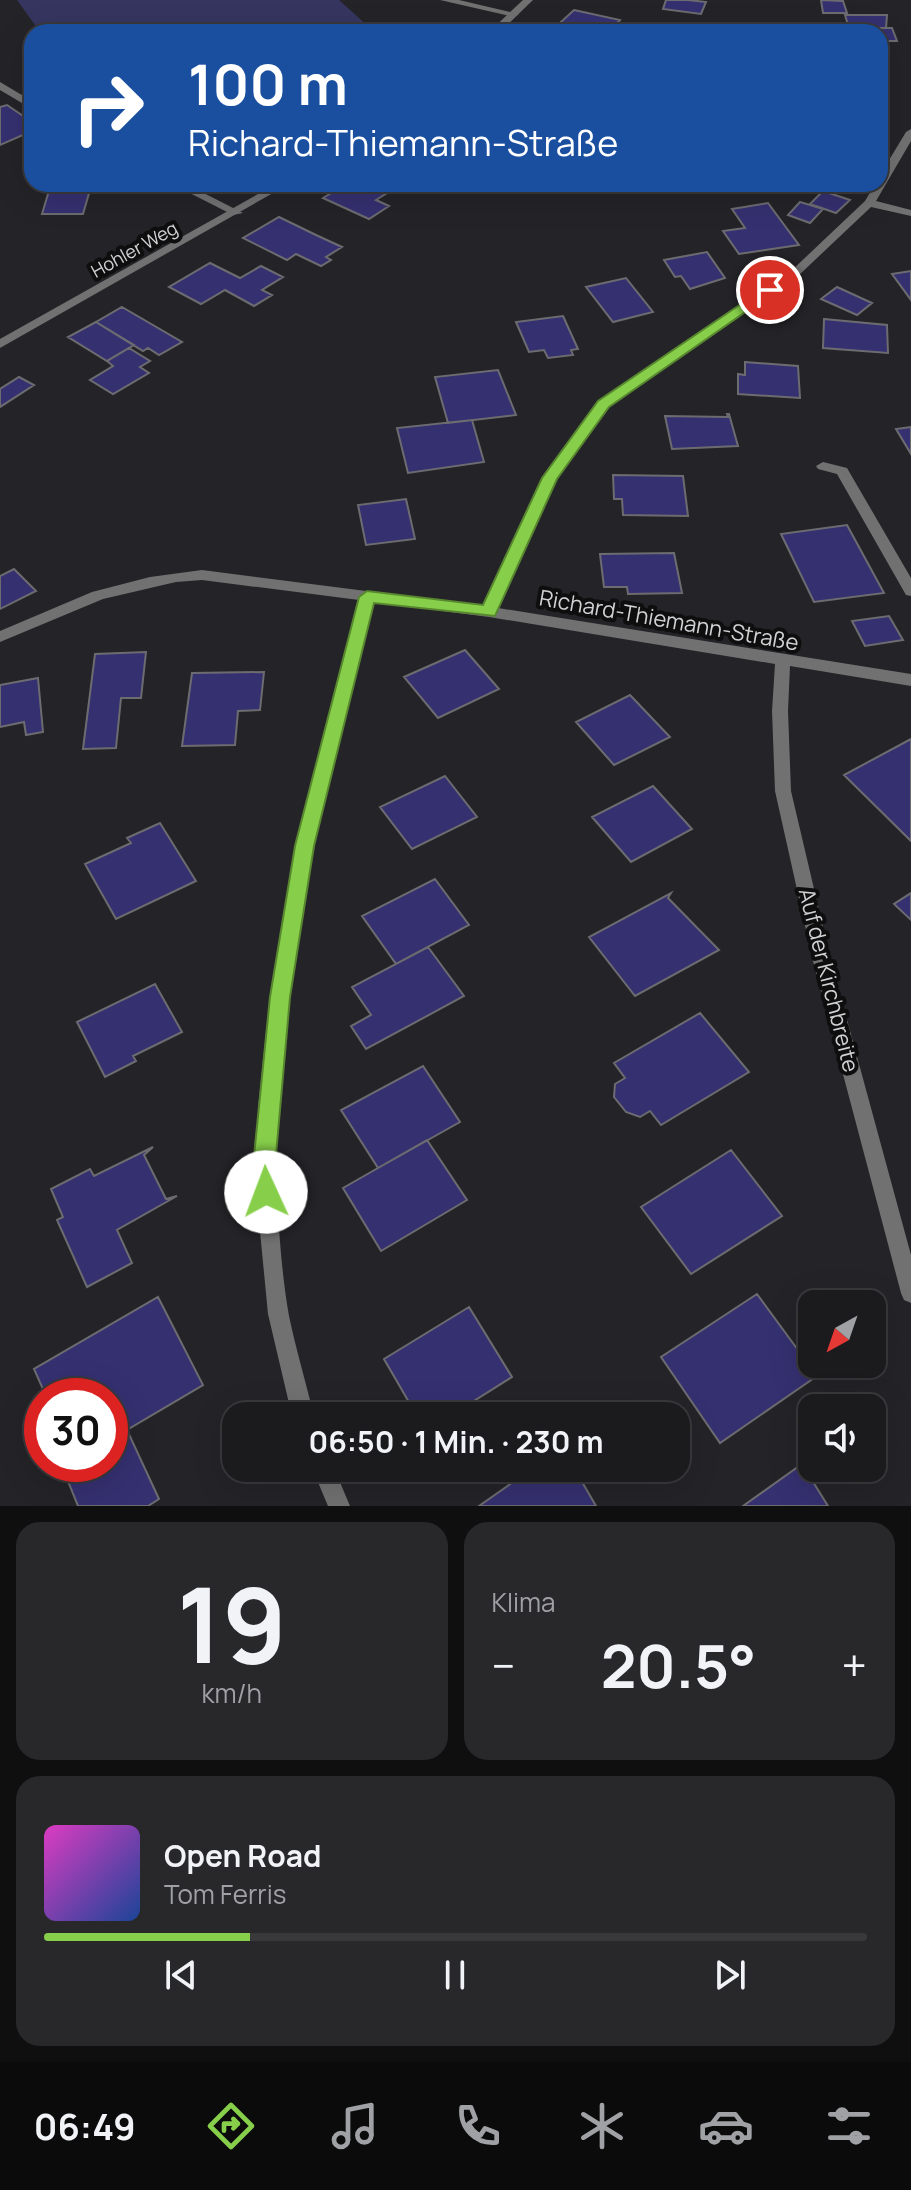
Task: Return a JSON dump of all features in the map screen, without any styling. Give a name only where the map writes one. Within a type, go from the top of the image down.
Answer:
[{"type":"street","points":[[445,0],[514,14]]},
{"type":"street","points":[[503,24],[528,0]]},
{"type":"street","points":[[0,85],[24,101]]},
{"type":"street","points":[[888,171],[911,132]]},
{"type":"street","points":[[194,192],[237,213]]},
{"type":"street","name":"Hohler Weg","points":[[0,344],[271,192]]},
{"type":"street","points":[[489,612],[550,478],[603,404],[794,274],[869,203],[876,192]]},
{"type":"street","points":[[869,203],[911,213]]},
{"type":"street","points":[[823,466],[842,471],[911,591]]},
{"type":"street","name":"Richard-Thiemann-Straße","points":[[0,637],[68,606],[179,576],[202,575],[489,612],[911,680]]},
{"type":"street","points":[[300,1402],[274,1300],[264,1166],[269,1101],[280,997],[304,846],[367,597]]},
{"type":"street","name":"Auf der Kirchbreite","points":[[783,661],[780,711],[783,791],[822,961],[911,1293]]},
{"type":"street","points":[[329,1482],[339,1506]]},
{"type":"shaded area","points":[[17,0],[339,0],[366,24],[34,24]]},
{"type":"building","points":[[666,0],[706,2],[701,14],[663,9]]},
{"type":"building","points":[[821,0],[843,1],[847,13],[823,13]]},
{"type":"building","points":[[574,10],[620,20],[616,24],[559,24]]},
{"type":"building","points":[[845,15],[887,15],[886,24],[848,24]]},
{"type":"building","points":[[888,28],[892,28],[897,41],[888,41]]},
{"type":"building","points":[[7,105],[24,117],[24,134],[0,145],[0,107]]},
{"type":"building","points":[[49,192],[89,192],[83,214],[42,214]]},
{"type":"building","points":[[333,192],[389,192],[376,200],[389,206],[369,219],[323,198]]},
{"type":"building","points":[[822,192],[850,200],[836,213],[810,204]]},
{"type":"building","points":[[800,202],[823,209],[810,223],[788,215]]},
{"type":"building","points":[[768,203],[799,245],[739,254],[723,231],[745,228],[732,209]]},
{"type":"building","points":[[279,217],[342,247],[326,257],[331,260],[321,266],[296,254],[287,260],[243,238]]},
{"type":"building","points":[[707,252],[725,278],[690,289],[681,276],[675,277],[664,260]]},
{"type":"building","points":[[210,263],[240,278],[261,266],[283,277],[262,290],[272,295],[254,306],[225,290],[201,304],[169,287]]},
{"type":"building","points":[[911,271],[911,300],[892,274]]},
{"type":"building","points":[[626,278],[653,312],[613,322],[586,287]]},
{"type":"building","points":[[837,287],[872,303],[857,315],[821,299]]},
{"type":"building","points":[[122,307],[182,342],[159,355],[148,348],[143,351],[96,322]]},
{"type":"building","points":[[563,316],[578,349],[571,350],[573,355],[548,358],[544,350],[529,352],[516,322]]},
{"type":"building","points":[[824,319],[887,325],[888,353],[823,348]]},
{"type":"building","points":[[96,322],[134,345],[107,361],[68,337]]},
{"type":"building","points":[[129,348],[150,361],[140,367],[149,373],[113,394],[90,380],[113,366],[107,361]]},
{"type":"building","points":[[745,362],[798,366],[800,398],[738,394],[738,374],[745,375]]},
{"type":"building","points":[[498,370],[516,415],[448,423],[435,377]]},
{"type":"building","points":[[19,377],[34,385],[0,407],[0,389]]},
{"type":"building","points":[[727,414],[738,446],[672,449],[665,416],[728,417]]},
{"type":"building","points":[[472,420],[484,462],[408,473],[397,428]]},
{"type":"building","points":[[911,427],[911,454],[896,429]]},
{"type":"building","points":[[613,475],[683,476],[688,516],[623,515],[622,499],[614,499]]},
{"type":"building","points":[[406,499],[415,539],[366,545],[358,505]]},
{"type":"building","points":[[847,525],[884,593],[814,602],[781,534]]},
{"type":"building","points":[[674,553],[682,593],[628,594],[627,587],[604,587],[600,554]]},
{"type":"building","points":[[14,569],[36,591],[0,609],[0,576]]},
{"type":"building","points":[[889,616],[903,640],[865,646],[852,621]]},
{"type":"building","points":[[465,650],[499,689],[438,718],[404,677]]},
{"type":"building","points":[[146,652],[141,698],[121,698],[116,748],[83,749],[95,654]]},
{"type":"building","points":[[264,672],[260,710],[238,711],[235,745],[182,746],[192,673]]},
{"type":"building","points":[[38,678],[43,732],[26,735],[24,722],[0,727],[0,685]]},
{"type":"building","points":[[630,695],[670,737],[614,765],[576,722]]},
{"type":"building","points":[[911,739],[911,841],[844,775]]},
{"type":"building","points":[[445,776],[477,817],[412,849],[380,807]]},
{"type":"building","points":[[653,786],[692,829],[631,862],[592,817]]},
{"type":"building","points":[[160,823],[196,881],[116,919],[85,864],[131,843],[127,838]]},
{"type":"building","points":[[435,879],[469,925],[396,964],[362,916]]},
{"type":"building","points":[[671,893],[668,898],[719,950],[635,996],[589,937]]},
{"type":"building","points":[[911,893],[911,920],[894,904]]},
{"type":"building","points":[[428,947],[464,996],[366,1049],[351,1026],[371,1015],[352,987]]},
{"type":"building","points":[[155,984],[182,1032],[133,1056],[136,1061],[105,1077],[77,1022]]},
{"type":"building","points":[[700,1013],[749,1072],[661,1125],[650,1111],[640,1117],[626,1112],[614,1097],[615,1084],[625,1078],[614,1063]]},
{"type":"building","points":[[423,1066],[460,1122],[378,1168],[341,1110]]},
{"type":"building","points":[[427,1140],[467,1200],[381,1251],[343,1188]]},
{"type":"building","points":[[153,1147],[144,1155],[166,1199],[177,1196],[117,1230],[132,1263],[87,1287],[57,1220],[63,1217],[51,1189],[90,1169],[94,1176]]},
{"type":"building","points":[[731,1150],[782,1216],[691,1274],[641,1207]]},
{"type":"building","points":[[757,1294],[798,1350],[798,1378],[814,1378],[720,1443],[661,1357]]},
{"type":"building","points":[[158,1297],[203,1385],[128,1429],[128,1378],[38,1378],[34,1369]]},
{"type":"building","points":[[469,1307],[512,1377],[472,1402],[409,1402],[384,1359]]},
{"type":"building","points":[[128,1432],[159,1499],[148,1506],[78,1506],[68,1482],[128,1482]]},
{"type":"building","points":[[798,1467],[798,1482],[813,1482],[828,1506],[743,1506]]},
{"type":"building","points":[[513,1482],[582,1482],[596,1506],[479,1506]]},
{"type":"route","points":[[266,1192],[264,1166],[280,997],[304,846],[367,597],[489,612],[550,478],[603,404],[770,290]]}]
